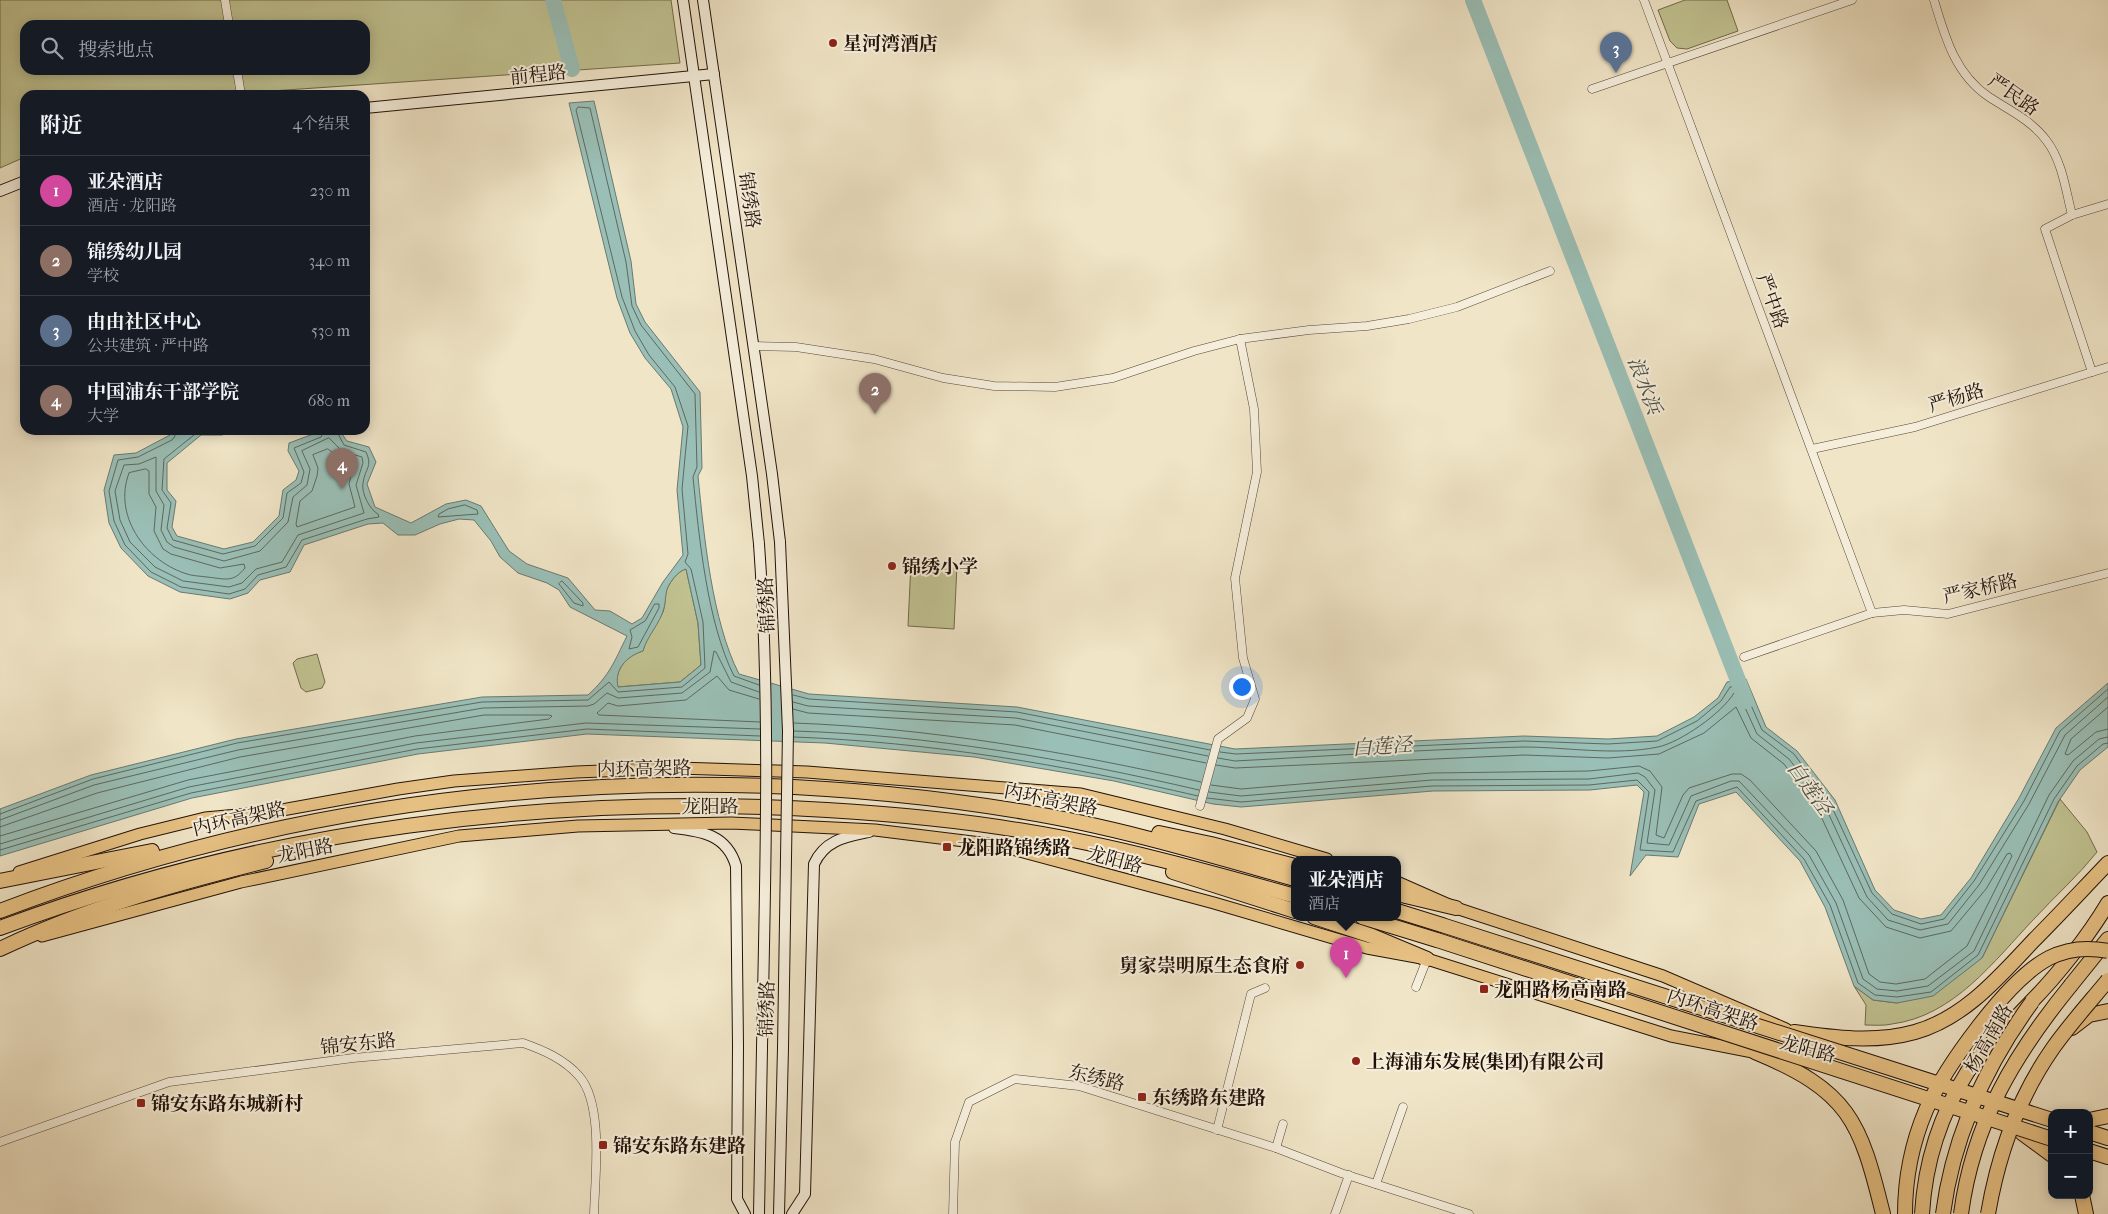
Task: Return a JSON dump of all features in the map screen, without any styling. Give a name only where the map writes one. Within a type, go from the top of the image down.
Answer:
[{"type":"highway","name":"内环高架路","points":[[0,911],[104,874],[174,853],[242,836],[338,816],[456,798],[576,788],[678,785],[878,793],[980,805],[1070,820],[1291,878]]},
{"type":"highway","name":"内环高架路","points":[[0,928],[92,897],[178,872],[291,846],[458,819],[577,809],[731,806],[932,818],[1067,839],[1213,873],[1291,895]]},
{"type":"highway","points":[[1070,820],[1192,840],[1291,865]]},
{"type":"highway","points":[[0,950],[42,929],[145,893],[403,827]]},
{"type":"highway","points":[[0,879],[242,836]]},
{"type":"highway","points":[[1067,839],[1291,909]]},
{"type":"highway","points":[[1794,1032],[1821,1036],[1894,1037],[1916,1032],[1941,1022],[1959,1012],[1995,981],[2108,863]]},
{"type":"highway","points":[[1401,895],[1456,908]]},
{"type":"highway","name":"杨高南路","points":[[1943,1214],[1954,1156],[1974,1100],[2002,1046],[2032,1002],[2082,942],[2108,903]]},
{"type":"highway","name":"内环高架路","points":[[1401,912],[2048,1114]]},
{"type":"highway","points":[[1326,921],[1378,938],[1427,959]]},
{"type":"highway","name":"内环高架路","points":[[1375,921],[2048,1138]]},
{"type":"highway","name":"杨高南路","points":[[1961,1214],[1976,1148],[2002,1083],[2028,1040],[2108,939]]},
{"type":"highway","points":[[1905,1214],[1909,1167],[1914,1144],[1926,1111],[1948,1069],[1967,1042],[2010,991],[2048,959],[2079,949],[2108,951]]},
{"type":"highway","points":[[1990,1214],[1992,1191],[2008,1134],[2028,1089],[2052,1048],[2108,980]]},
{"type":"highway","points":[[1922,1214],[1925,1182],[1932,1148],[1955,1092],[1983,1051],[2032,1002]]},
{"type":"highway","points":[[2052,1048],[2074,1026],[2089,1015],[2108,1011]]},
{"type":"highway","points":[[1755,1052],[1808,1078],[1835,1099],[1847,1113],[1864,1143],[1883,1214]]},
{"type":"highway","points":[[2093,1119],[2108,1116]]},
{"type":"highway","points":[[2022,1133],[2051,1154]]},
{"type":"highway","points":[[2093,1133],[2108,1138]]},
{"type":"highway","points":[[2093,1152],[2108,1157]]},
{"type":"highway","points":[[2083,1199],[2086,1214]]},
{"type":"main road","name":"锦绣路","points":[[682,0],[752,476],[764,606],[767,731],[759,1214]]},
{"type":"main road","name":"锦绣路","points":[[702,0],[754,346],[780,542],[788,731],[779,1214]]},
{"type":"main road","name":"前程路","points":[[370,108],[714,74]]},
{"type":"main road","points":[[0,191],[20,183]]},
{"type":"main road","name":"龙阳路","points":[[0,879],[131,836],[199,820],[271,812],[454,781],[584,771],[678,768],[807,772],[1081,794],[1225,829],[1317,856]]},
{"type":"main road","name":"龙阳路","points":[[0,950],[150,905],[290,871],[459,836],[603,825],[731,823],[875,830],[948,837],[1013,848],[1367,948],[1427,959],[1647,1029],[1703,1043],[1755,1052],[1830,1071],[2048,1142]]},
{"type":"main road","points":[[603,825],[703,832],[722,842],[734,858],[737,883],[737,1200],[745,1214]]},
{"type":"main road","points":[[792,1214],[804,1194],[814,864],[824,848],[832,842],[875,830]]},
{"type":"main road","name":"龙阳路","points":[[1401,884],[1456,908],[1645,970],[1794,1032],[2048,1114]]},
{"type":"main road","points":[[2093,1127],[2108,1132]]},
{"type":"main road","points":[[2093,1156],[2108,1161]]},
{"type":"street","points":[[225,0],[228,20]]},
{"type":"street","name":"严中路","points":[[1644,0],[1872,613]]},
{"type":"street","points":[[1592,89],[1852,0]]},
{"type":"street","name":"严民路","points":[[1934,0],[1948,44],[1965,75],[1986,95],[2026,120],[2047,141],[2058,164],[2072,215]]},
{"type":"street","points":[[238,75],[240,90]]},
{"type":"street","points":[[2092,372],[2045,230],[2072,215],[2108,204]]},
{"type":"street","points":[[754,346],[796,347],[874,359],[943,378],[994,386],[1055,387],[1113,378],[1194,351],[1240,339],[1309,330],[1367,326],[1410,319],[1458,307],[1550,271]]},
{"type":"street","points":[[1200,806],[1218,739],[1247,718],[1255,699],[1243,658],[1235,578],[1257,472],[1254,409],[1240,339]]},
{"type":"street","name":"严杨路","points":[[1812,450],[1915,427],[2108,367]]},
{"type":"street","name":"严家桥路","points":[[1744,657],[1872,613],[1904,610],[1948,614],[2108,573]]},
{"type":"street","points":[[1416,987],[1427,959]]},
{"type":"street","points":[[1217,1130],[1251,994],[1265,988]]},
{"type":"street","name":"锦安东路","points":[[0,1142],[169,1082],[352,1058],[523,1042],[544,1050],[580,1077],[595,1111],[594,1214]]},
{"type":"street","name":"东绣路","points":[[953,1214],[955,1142],[969,1102],[1015,1079],[1079,1086],[1276,1148],[1349,1176],[1469,1214]]},
{"type":"street","points":[[1376,1184],[1403,1106]]},
{"type":"street","points":[[1276,1148],[1283,1124]]},
{"type":"street","points":[[1335,1214],[1349,1176]]},
{"type":"green space","points":[[0,0],[671,0],[680,63],[286,90],[20,90],[20,159],[0,168]]},
{"type":"green space","points":[[1685,0],[1727,0],[1738,31],[1687,49],[1677,48],[1670,41],[1658,10]]},
{"type":"green space","points":[[911,562],[957,565],[954,629],[908,626]]},
{"type":"green space","points":[[686,569],[698,623],[701,665],[680,682],[617,687],[618,674],[623,664],[631,656],[643,651],[663,612],[667,588],[676,575]]},
{"type":"green space","points":[[317,654],[325,682],[322,688],[306,692],[301,688],[293,663],[297,659]]},
{"type":"green space","points":[[2060,799],[2087,832],[2097,852],[2090,861],[1988,969],[1954,998],[1935,1010],[1914,1019],[1889,1025],[1865,1025],[1866,1005],[1854,986],[1873,1000],[1897,1003],[1982,958]]},
{"type":"water","name":"白莲泾","points":[[594,101],[631,261],[636,304],[645,322],[700,392],[702,468],[698,476],[706,551],[722,629],[739,674],[809,694],[1017,707],[1235,749],[1524,736],[1608,739],[1657,736],[1694,717],[1718,698],[1727,682],[1746,679],[1766,727],[1797,751],[1835,800],[1875,890],[1894,910],[1921,919],[1941,915],[1971,878],[2019,798],[2056,728],[2108,683],[2108,747],[2080,770],[2058,802],[1982,958],[1933,996],[1897,1003],[1873,1000],[1854,986],[1825,907],[1800,861],[1736,792],[1699,804],[1678,857],[1646,855],[1630,876],[1644,792],[1637,785],[1590,790],[1433,791],[1241,807],[1213,804],[1114,781],[974,757],[825,743],[587,734],[418,754],[192,798],[0,856],[0,809],[91,775],[236,739],[482,697],[588,695],[607,674],[627,636],[570,607],[559,590],[547,583],[518,573],[500,557],[491,541],[474,520],[459,519],[440,524],[415,535],[398,535],[383,523],[368,524],[304,545],[290,572],[260,580],[248,593],[230,599],[180,592],[148,576],[121,548],[109,523],[104,490],[114,455],[136,453],[170,435],[201,435],[167,463],[167,490],[176,501],[172,527],[177,536],[224,549],[253,542],[279,516],[283,490],[296,480],[299,471],[288,451],[289,443],[311,435],[343,435],[347,441],[369,447],[376,462],[367,484],[375,507],[411,523],[446,504],[466,500],[481,506],[509,551],[527,564],[568,578],[595,610],[610,611],[632,624],[642,618],[663,582],[683,555],[677,490],[683,427],[671,389],[645,358],[630,333],[617,298],[569,103]],"holes":[[[686,569],[698,623],[701,665],[680,682],[618,687],[617,680],[620,669],[632,656],[643,651],[662,614],[668,587],[676,575]]]},
{"type":"waterway","points":[[553,0],[572,69]]},
{"type":"waterway","name":"浪水浜","points":[[1473,0],[1746,701]]},
{"type":"place","name":"星河湾酒店","points":[[833,43]]},
{"type":"place","name":"由由社区中心","points":[[1616,73]]},
{"type":"place","name":"锦绣幼儿园","points":[[875,414]]},
{"type":"place","name":"中国浦东干部学院","points":[[342,489]]},
{"type":"place","name":"锦绣小学","points":[[892,566]]},
{"type":"place","name":"龙阳路锦绣路","points":[[947,847]]},
{"type":"place","name":"舅家崇明原生态食府","points":[[1300,965]]},
{"type":"place","name":"亚朵酒店","points":[[1346,978]]},
{"type":"place","name":"龙阳路杨高南路","points":[[1484,989]]},
{"type":"place","name":"上海浦东发展(集团)有限公司","points":[[1356,1061]]},
{"type":"place","name":"东绣路东建路","points":[[1142,1097]]},
{"type":"place","name":"锦安东路东城新村","points":[[141,1103]]},
{"type":"place","name":"锦安东路东建路","points":[[603,1145]]}]
